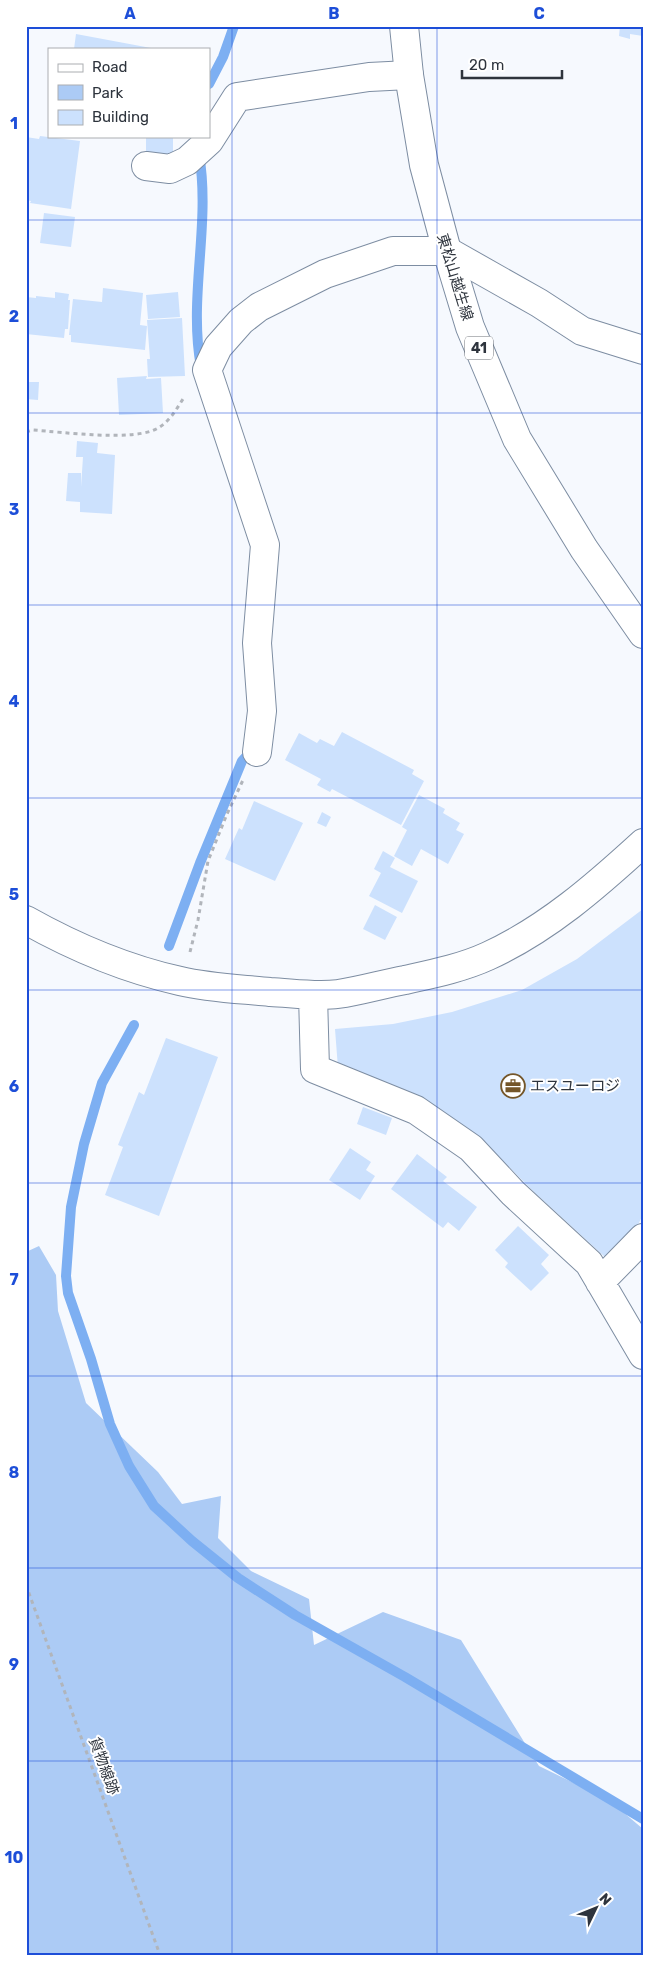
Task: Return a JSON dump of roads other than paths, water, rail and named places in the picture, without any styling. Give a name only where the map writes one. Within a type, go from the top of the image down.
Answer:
[{"type":"street","name":"東松山越生線","points":[[404,26],[409,75],[424,165],[470,327],[517,439],[584,549],[643,634]]},
{"type":"street","points":[[146,166],[170,169],[187,160],[209,141],[237,96],[369,77],[409,75]]},
{"type":"street","points":[[257,752],[262,711],[257,643],[265,545],[207,370],[218,347],[241,321],[259,307],[324,274],[393,251],[447,251],[582,331],[643,350]]},
{"type":"street","points":[[26,920],[51,934],[99,955],[141,971],[182,982],[312,995],[337,994],[437,972],[488,956],[537,929],[578,901],[643,842]]},
{"type":"street","points":[[312,995],[315,1069],[416,1110],[471,1148],[513,1193],[589,1264],[643,1355]]},
{"type":"street","points":[[600,1282],[643,1238]]},
{"type":"waterway","points":[[210,82],[223,57],[234,26]]},
{"type":"waterway","points":[[199,154],[203,207],[197,314],[201,367]]},
{"type":"waterway","points":[[169,946],[200,863],[242,761],[251,751],[251,748]]},
{"type":"waterway","points":[[134,1025],[102,1083],[84,1144],[71,1207],[66,1276],[68,1293],[91,1359],[110,1424],[129,1466],[154,1506],[192,1541],[238,1578],[295,1615],[405,1677],[643,1819]]},
{"type":"place","name":"エスユーロジ","points":[[513,1086]]}]
